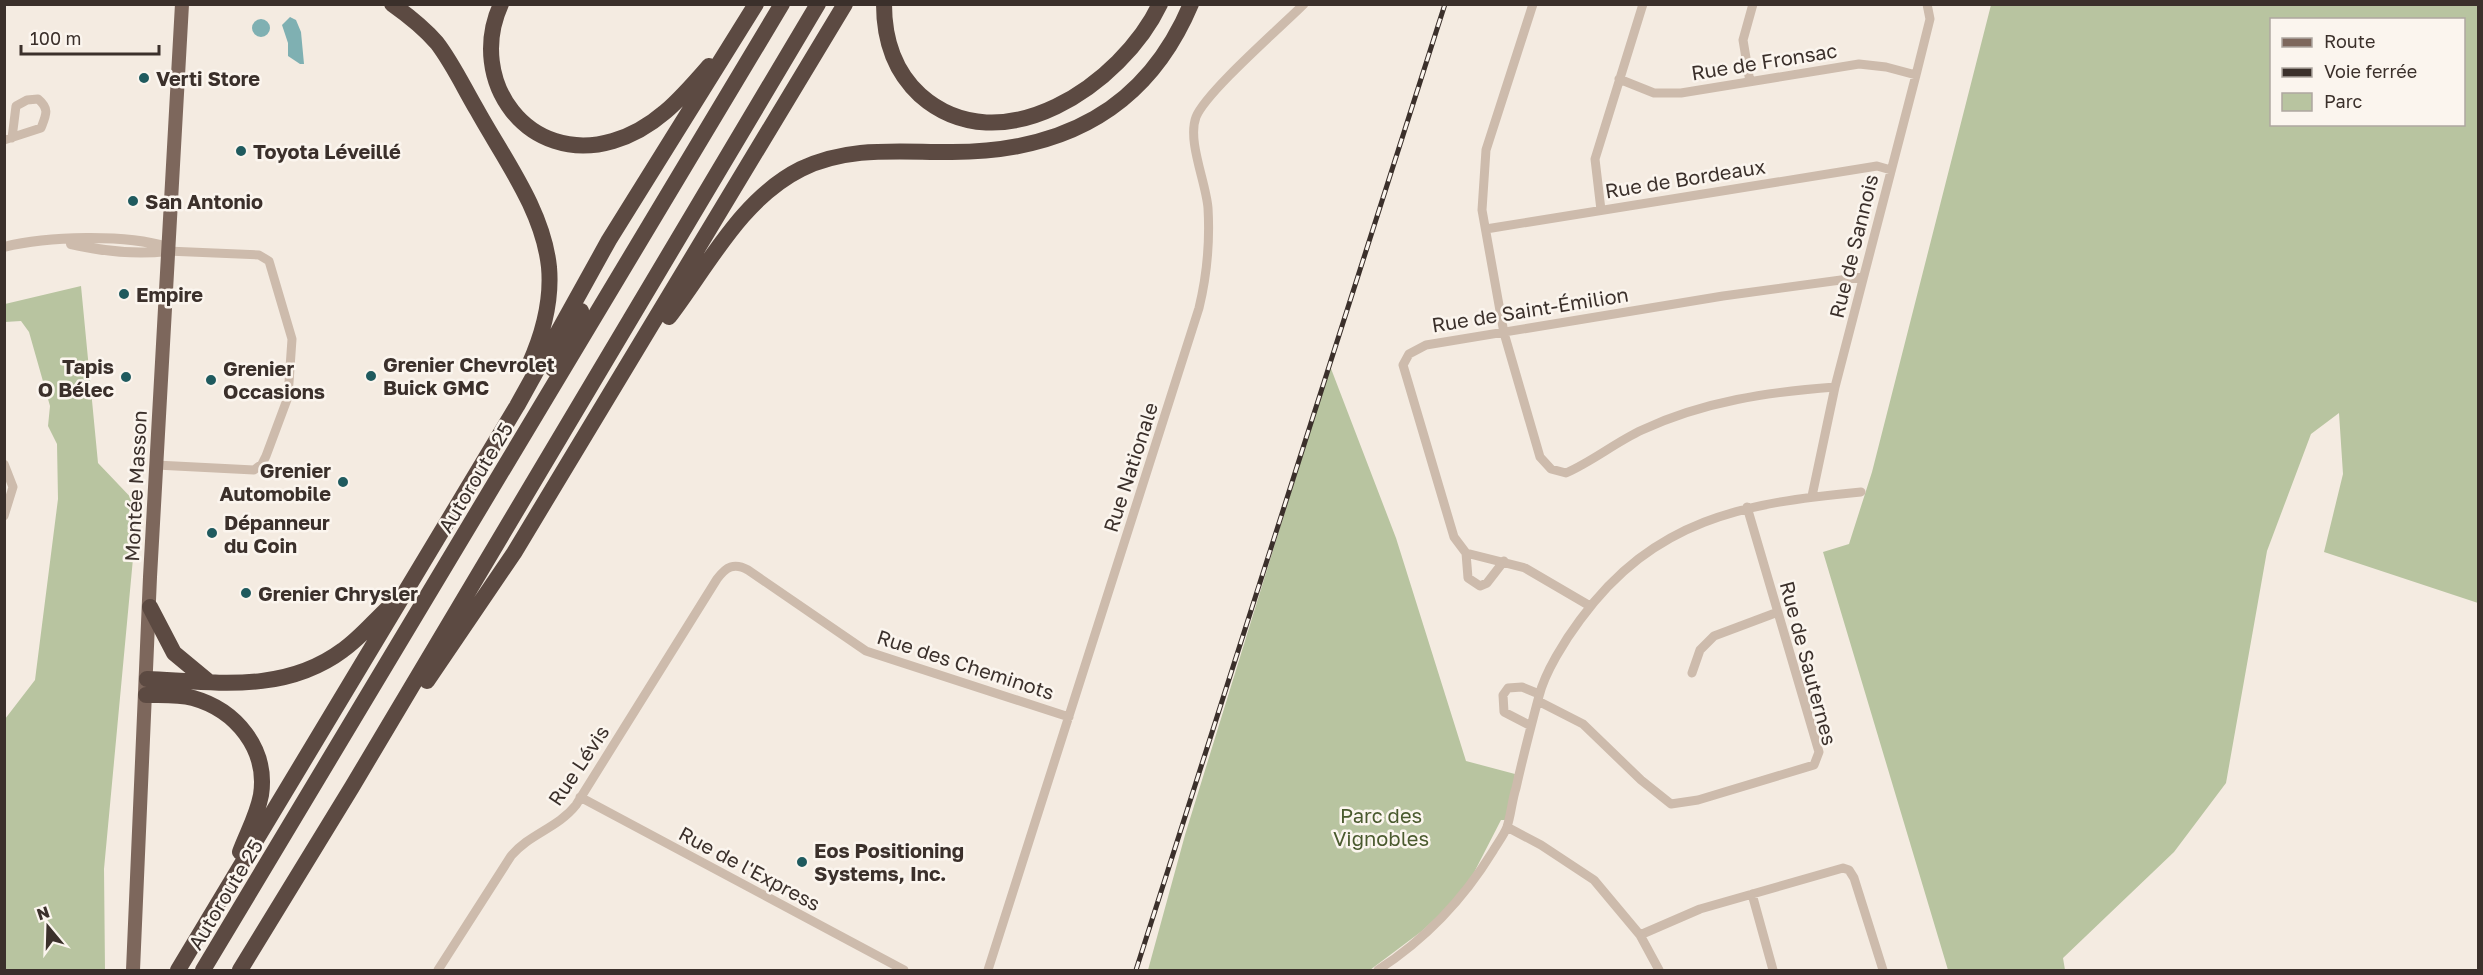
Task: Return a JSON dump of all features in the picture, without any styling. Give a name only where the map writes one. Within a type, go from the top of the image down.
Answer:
[{"type":"highway","points":[[392,4],[427,32],[449,61],[520,187],[542,238],[549,268],[547,309],[517,406]]},
{"type":"highway","points":[[501,4],[494,22],[490,50],[493,75],[499,91],[514,114],[528,126],[552,140],[571,145],[592,146],[611,142],[648,125],[676,103],[741,29]]},
{"type":"highway","points":[[178,970],[517,406],[609,240],[756,4]]},
{"type":"highway","name":"Autoroute 25","points":[[203,970],[782,4]]},
{"type":"highway","points":[[240,970],[352,788],[818,4]]},
{"type":"highway","points":[[352,788],[509,560],[624,374],[845,4]]},
{"type":"highway","points":[[884,4],[885,26],[893,58],[915,90],[933,105],[953,115],[972,121],[996,122],[1044,111],[1091,87],[1111,71],[1138,42],[1160,4]]},
{"type":"highway","points":[[624,374],[700,277],[735,226],[758,200],[780,181],[813,164],[849,154],[881,151],[996,151],[1036,144],[1064,134],[1102,114],[1144,80],[1172,44],[1191,4]]},
{"type":"highway","points":[[506,467],[624,225],[682,125]]},
{"type":"highway","points":[[147,687],[209,682],[274,681],[315,667],[350,645],[407,589]]},
{"type":"highway","points":[[150,607],[174,653],[209,682]]},
{"type":"highway","points":[[147,687],[189,697],[219,709],[245,731],[258,758],[262,780],[259,804],[221,901]]},
{"type":"main road","name":"Montée Masson","points":[[133,970],[156,465],[171,249],[182,4]]},
{"type":"street","name":"Rue Nationale","points":[[987,970],[1202,297],[1208,256],[1208,218],[1194,137],[1196,118],[1212,96],[1304,4]]},
{"type":"street","points":[[1533,4],[1486,150],[1482,210],[1504,333],[1540,457],[1551,469],[1566,473],[1586,464],[1614,444],[1672,417],[1728,400],[1774,392],[1835,387]]},
{"type":"street","points":[[1601,210],[1595,159],[1643,4]]},
{"type":"street","points":[[1750,82],[1743,40],[1753,4]]},
{"type":"street","name":"Rue de Sannois","points":[[1812,496],[1835,387],[1917,75],[1930,19],[1927,4]]},
{"type":"street","name":"Rue de Fronsac","points":[[1619,79],[1654,93],[1681,93],[1859,64],[1886,67],[1917,75]]},
{"type":"street","points":[[38,99],[45,105],[48,111],[41,128],[8,139],[16,106],[27,100],[38,99]]},
{"type":"street","name":"Rue de Bordeaux","points":[[1486,229],[1877,166],[1891,170]]},
{"type":"street","points":[[4,247],[35,241],[59,241],[99,250],[148,253],[171,249],[259,255],[269,261],[291,328],[290,384],[266,456],[254,470],[156,465]]},
{"type":"street","name":"Rue de Saint-Émilion","points":[[1466,553],[1454,537],[1403,365],[1416,347],[1691,301],[1863,277]]},
{"type":"street","points":[[4,464],[13,487],[4,516]]},
{"type":"street","points":[[1378,970],[1403,954],[1446,916],[1486,862],[1507,827],[1538,698],[1562,646],[1605,587],[1649,551],[1699,522],[1747,507],[1812,496],[1861,492]]},
{"type":"street","name":"Rue de Sauternes","points":[[1538,698],[1583,724],[1641,780],[1671,804],[1698,800],[1814,765],[1819,752],[1747,507]]},
{"type":"street","points":[[1504,561],[1487,583],[1480,586],[1468,578],[1466,553],[1504,561],[1550,581],[1590,606]]},
{"type":"street","name":"Rue des Cheminots","points":[[732,565],[748,570],[866,651],[1069,717]]},
{"type":"street","name":"Rue Lévis","points":[[440,967],[511,856],[522,844],[560,823],[580,797],[717,579],[724,569],[732,565]]},
{"type":"street","points":[[1692,673],[1700,650],[1714,636],[1778,612]]},
{"type":"street","points":[[1531,726],[1503,712],[1503,695],[1508,688],[1522,687],[1538,698]]},
{"type":"street","name":"Rue de l'Express","points":[[580,797],[904,970]]},
{"type":"street","points":[[1507,827],[1541,845],[1594,880],[1640,935],[1659,970]]},
{"type":"street","points":[[1640,935],[1700,909],[1843,868],[1849,870],[1854,878],[1883,970]]},
{"type":"street","points":[[1752,894],[1773,970]]},
{"type":"street","points":[[440,967],[452,970]]},
{"type":"green space","points":[[1991,5],[2478,5],[2478,603],[2324,552],[2343,474],[2339,413],[2311,434],[2267,551],[2226,783],[2174,852],[2063,958],[2065,970],[1948,970],[1823,552],[1849,544],[1872,472]]},
{"type":"green space","points":[[81,286],[98,463],[138,505],[104,869],[105,970],[5,970],[5,719],[35,680],[58,499],[57,444],[48,426],[50,406],[29,332],[21,321],[5,322],[5,304]]},
{"type":"green space","name":"Parc des Vignobles","points":[[1330,366],[1396,538],[1466,761],[1515,774],[1508,820],[1501,820],[1464,892],[1422,931],[1370,970],[1148,970],[1185,835]]},
{"type":"water","points":[[290,17],[296,20],[301,32],[304,64],[288,56],[288,43],[282,25]]},
{"type":"water","points":[[257,19],[265,19],[270,24],[268,35],[257,37],[252,32],[252,24]]},
{"type":"railway","points":[[1136,970],[1445,4]]},
{"type":"place","name":"Verti Store","points":[[144,78]]},
{"type":"place","name":"Toyota Léveillé","points":[[241,151]]},
{"type":"place","name":"San Antonio","points":[[133,201]]},
{"type":"place","name":"Empire","points":[[124,294]]},
{"type":"place","name":"Grenier Chevrolet Buick GMC","points":[[371,376]]},
{"type":"place","name":"Tapis O Bélec","points":[[126,377]]},
{"type":"place","name":"Grenier Occasions","points":[[211,380]]},
{"type":"place","name":"Grenier Automobile","points":[[343,482]]},
{"type":"place","name":"Dépanneur du Coin","points":[[212,533]]},
{"type":"place","name":"Grenier Chrysler","points":[[246,593]]},
{"type":"place","name":"Eos Positioning Systems, Inc.","points":[[802,862]]}]
